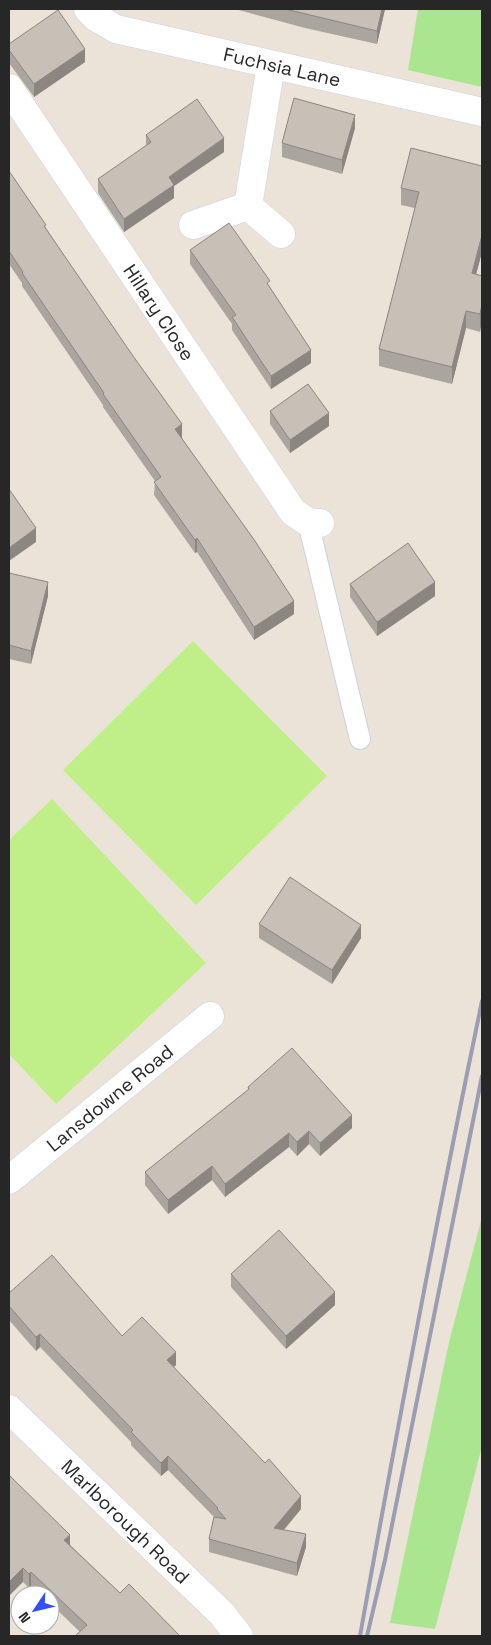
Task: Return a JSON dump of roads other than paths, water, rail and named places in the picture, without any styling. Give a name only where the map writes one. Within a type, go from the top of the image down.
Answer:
[{"type":"street","name":"Fuchsia Lane","points":[[88,9],[97,18],[116,30],[482,112]]},
{"type":"street","points":[[248,206],[271,65]]},
{"type":"street","name":"Hillary Close","points":[[9,88],[293,512],[314,522]]},
{"type":"street","points":[[193,225],[248,206]]},
{"type":"street","points":[[248,206],[281,234]]},
{"type":"street","name":"Lansdowne Road","points":[[9,1180],[210,1016]]},
{"type":"street","name":"Marlborough Road","points":[[9,1409],[222,1614],[239,1636]]},
{"type":"lane","points":[[314,522],[360,739]]},
{"type":"railway","points":[[360,1636],[419,1318],[482,1001]]},
{"type":"railway","points":[[367,1636],[385,1560],[482,1076]]}]
